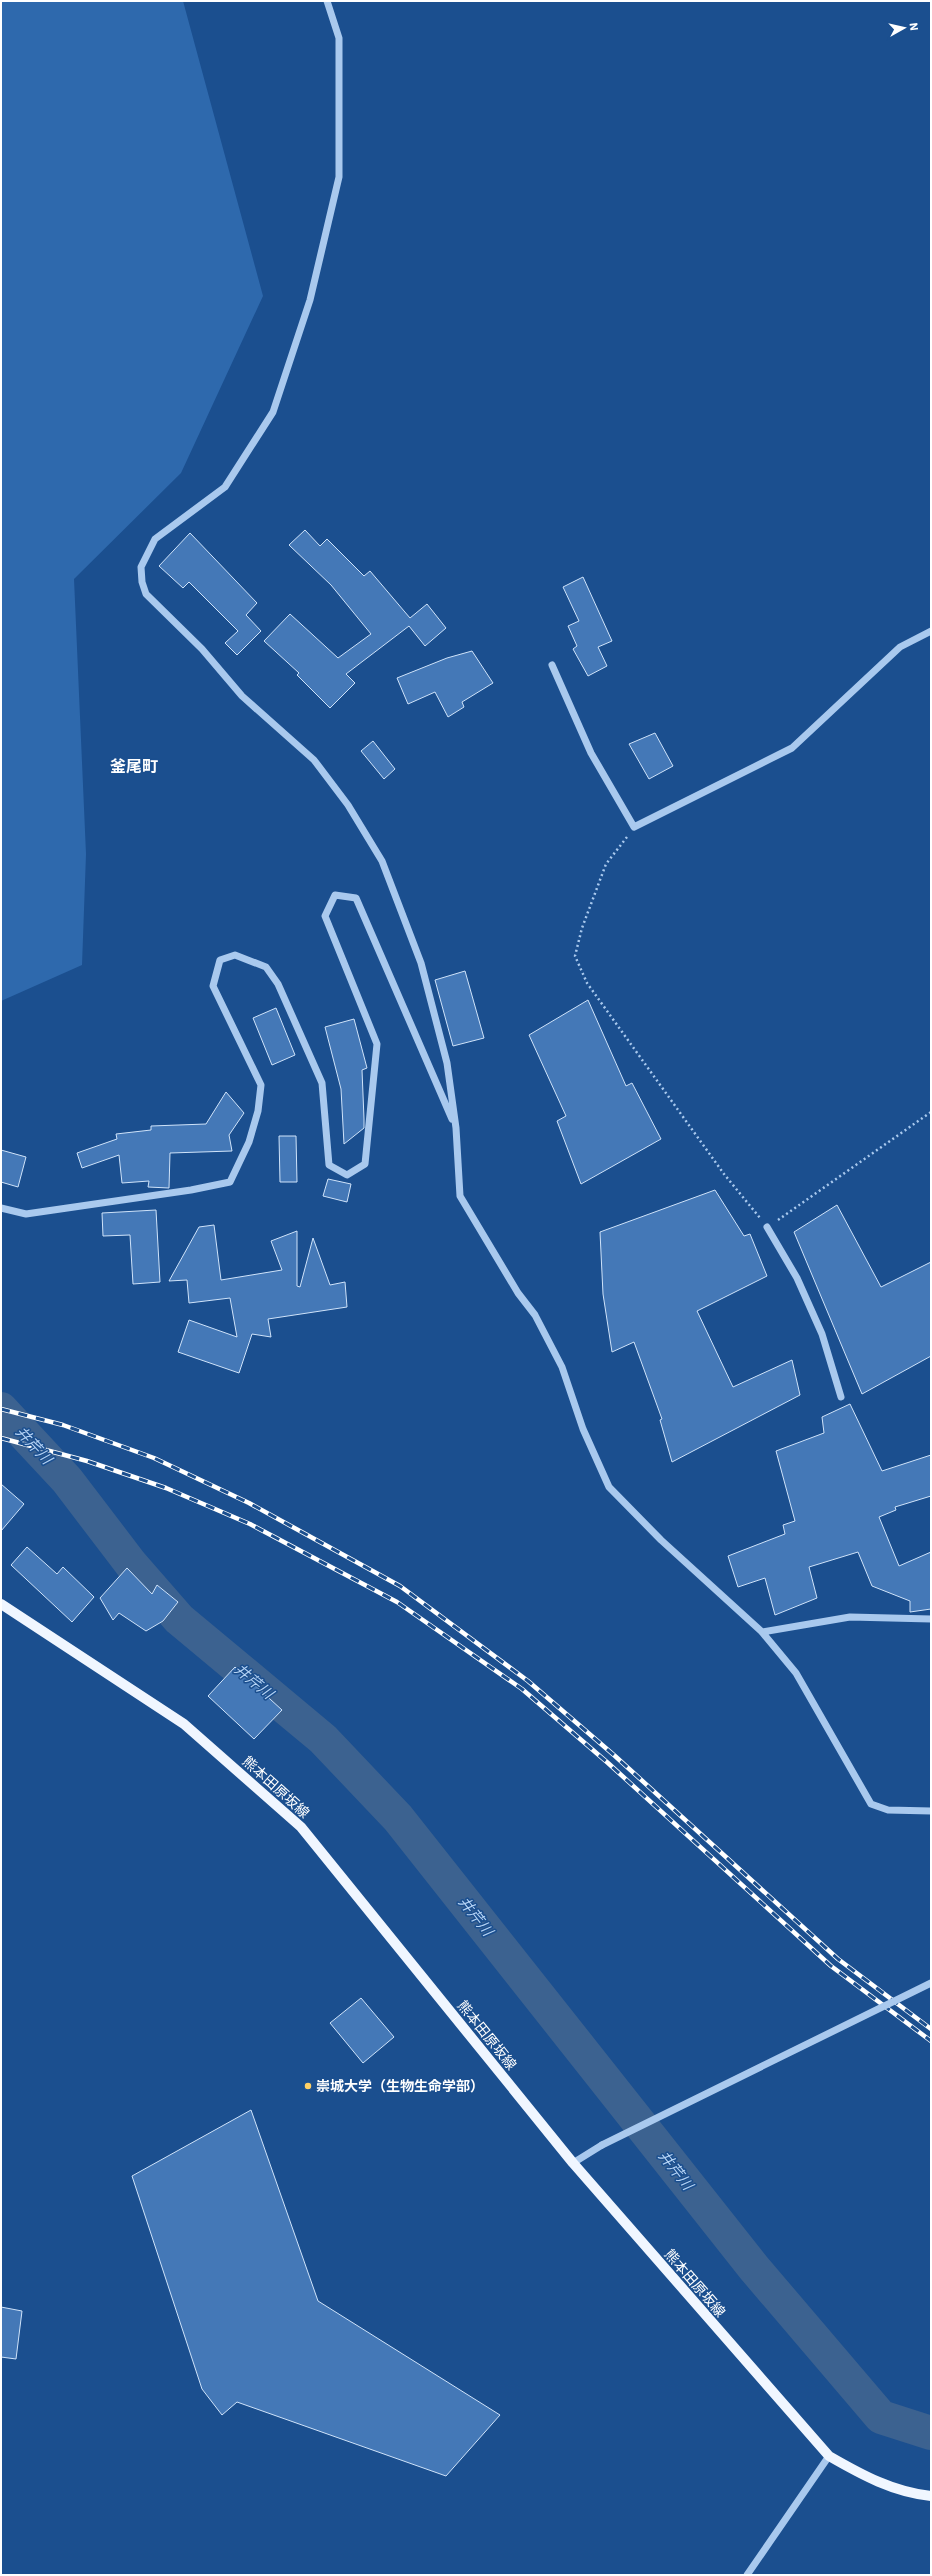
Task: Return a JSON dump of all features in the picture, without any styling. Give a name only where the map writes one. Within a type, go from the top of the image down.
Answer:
[{"type":"main road","name":"熊本田原坂線","points":[[1,1604],[184,1724],[301,1828],[573,2163],[829,2456],[867,2479],[912,2494],[931,2496]]},
{"type":"street","points":[[327,1],[339,38],[340,177],[310,300],[274,412],[225,488],[155,539],[141,567],[142,582],[146,594],[202,649],[242,696],[314,760],[348,805],[382,861],[421,962],[447,1063],[456,1128],[460,1196],[518,1293],[535,1315],[562,1367],[583,1429],[609,1487],[661,1540],[762,1632],[796,1673],[871,1804],[888,1810],[931,1811]]},
{"type":"street","points":[[552,665],[591,753],[634,827],[792,748],[900,647],[931,631]]},
{"type":"street","points":[[1,1208],[26,1214],[191,1190],[230,1182],[249,1142],[258,1111],[261,1085],[214,986],[220,960],[235,955],[266,967],[278,984],[322,1083],[330,1165],[347,1175],[365,1164],[377,1044],[325,916],[335,895],[356,898],[456,1128]]},
{"type":"street","points":[[767,1227],[797,1278],[822,1334],[841,1397]]},
{"type":"street","points":[[762,1632],[850,1617],[931,1619]]},
{"type":"street","points":[[573,2163],[602,2145],[931,1983]]},
{"type":"street","points":[[747,2575],[829,2456]]},
{"type":"path","points":[[634,827],[606,864],[582,928],[575,956],[587,983],[724,1174],[767,1227],[931,1112]]},
{"type":"shaded area","points":[[1,1],[183,1],[263,296],[181,473],[74,579],[86,854],[82,965],[1,1001]]},
{"type":"building","points":[[305,530],[320,546],[327,539],[364,576],[370,571],[410,618],[427,604],[446,628],[425,646],[409,626],[346,674],[355,683],[330,708],[297,675],[299,673],[264,641],[290,614],[338,658],[371,634],[331,585],[289,545]]},
{"type":"building","points":[[190,533],[257,603],[246,615],[261,631],[237,655],[225,643],[238,631],[189,582],[183,588],[159,566]]},
{"type":"building","points":[[583,577],[612,641],[598,647],[607,666],[588,676],[573,649],[577,646],[568,626],[579,621],[563,587]]},
{"type":"building","points":[[472,651],[493,683],[462,702],[464,707],[448,717],[435,692],[408,704],[397,678],[447,658]]},
{"type":"building","points":[[655,733],[673,766],[649,779],[629,744]]},
{"type":"building","points":[[373,741],[395,769],[384,779],[361,751]]},
{"type":"building","points":[[465,971],[484,1038],[453,1046],[435,980]]},
{"type":"building","points":[[588,1000],[626,1086],[632,1083],[661,1139],[581,1184],[557,1121],[566,1116],[529,1035]]},
{"type":"building","points":[[276,1008],[295,1055],[272,1065],[253,1018]]},
{"type":"building","points":[[354,1019],[367,1068],[362,1070],[364,1128],[344,1144],[341,1089],[325,1027]]},
{"type":"building","points":[[226,1092],[244,1113],[229,1135],[232,1151],[170,1153],[169,1188],[148,1187],[149,1181],[122,1183],[119,1155],[82,1168],[77,1153],[117,1139],[116,1134],[151,1130],[151,1126],[206,1124]]},
{"type":"building","points":[[279,1136],[296,1136],[297,1182],[280,1182]]},
{"type":"building","points":[[1,1150],[26,1157],[18,1187],[1,1182]]},
{"type":"building","points":[[328,1179],[351,1184],[347,1202],[323,1196]]},
{"type":"building","points":[[715,1190],[744,1236],[750,1234],[767,1276],[697,1311],[733,1387],[792,1360],[800,1395],[672,1462],[660,1420],[662,1419],[634,1342],[612,1352],[603,1294],[600,1232]]},
{"type":"building","points":[[837,1205],[881,1287],[931,1262],[931,1356],[862,1394],[794,1232]]},
{"type":"building","points":[[156,1210],[160,1282],[133,1284],[130,1235],[103,1236],[102,1213]]},
{"type":"building","points":[[214,1225],[221,1280],[282,1270],[271,1241],[297,1231],[297,1286],[300,1287],[313,1238],[330,1285],[345,1282],[347,1307],[268,1319],[271,1337],[252,1334],[239,1373],[178,1352],[189,1320],[237,1337],[230,1298],[189,1303],[187,1280],[169,1281],[199,1227]]},
{"type":"building","points":[[850,1404],[882,1471],[931,1455],[931,1496],[895,1507],[896,1510],[879,1517],[899,1566],[931,1552],[931,1609],[910,1612],[910,1601],[872,1586],[858,1552],[809,1567],[817,1598],[775,1615],[765,1578],[738,1587],[728,1556],[785,1534],[783,1525],[795,1521],[776,1451],[824,1433],[822,1417]]},
{"type":"building","points":[[1,1484],[24,1504],[1,1531]]},
{"type":"building","points":[[27,1547],[57,1574],[63,1567],[94,1597],[72,1622],[11,1565]]},
{"type":"building","points":[[127,1568],[152,1594],[157,1585],[178,1602],[163,1621],[146,1631],[119,1613],[113,1620],[100,1598]]},
{"type":"building","points":[[235,1667],[282,1710],[254,1739],[208,1696]]},
{"type":"building","points":[[361,1998],[394,2037],[363,2063],[330,2023]]},
{"type":"building","points":[[251,2110],[318,2301],[500,2415],[446,2476],[237,2402],[222,2415],[202,2389],[132,2176]]},
{"type":"building","points":[[1,2307],[22,2311],[16,2359],[1,2357]]},
{"type":"waterway","name":"井芹川","points":[[1,1409],[67,1480],[131,1564],[179,1619],[323,1739],[398,1818],[754,2268],[881,2417],[931,2433]]},
{"type":"railway","points":[[1,1409],[63,1425],[154,1458],[249,1503],[400,1586],[528,1681],[615,1756],[838,1959],[931,2029]]},
{"type":"railway","points":[[1,1438],[87,1461],[166,1488],[250,1524],[397,1602],[522,1689],[608,1763],[831,1966],[931,2041]]},
{"type":"place","name":"崇城大学（生物生命学部）","points":[[308,2086]]},
{"type":"district","name":"釜尾町","points":[[134,766]]}]
